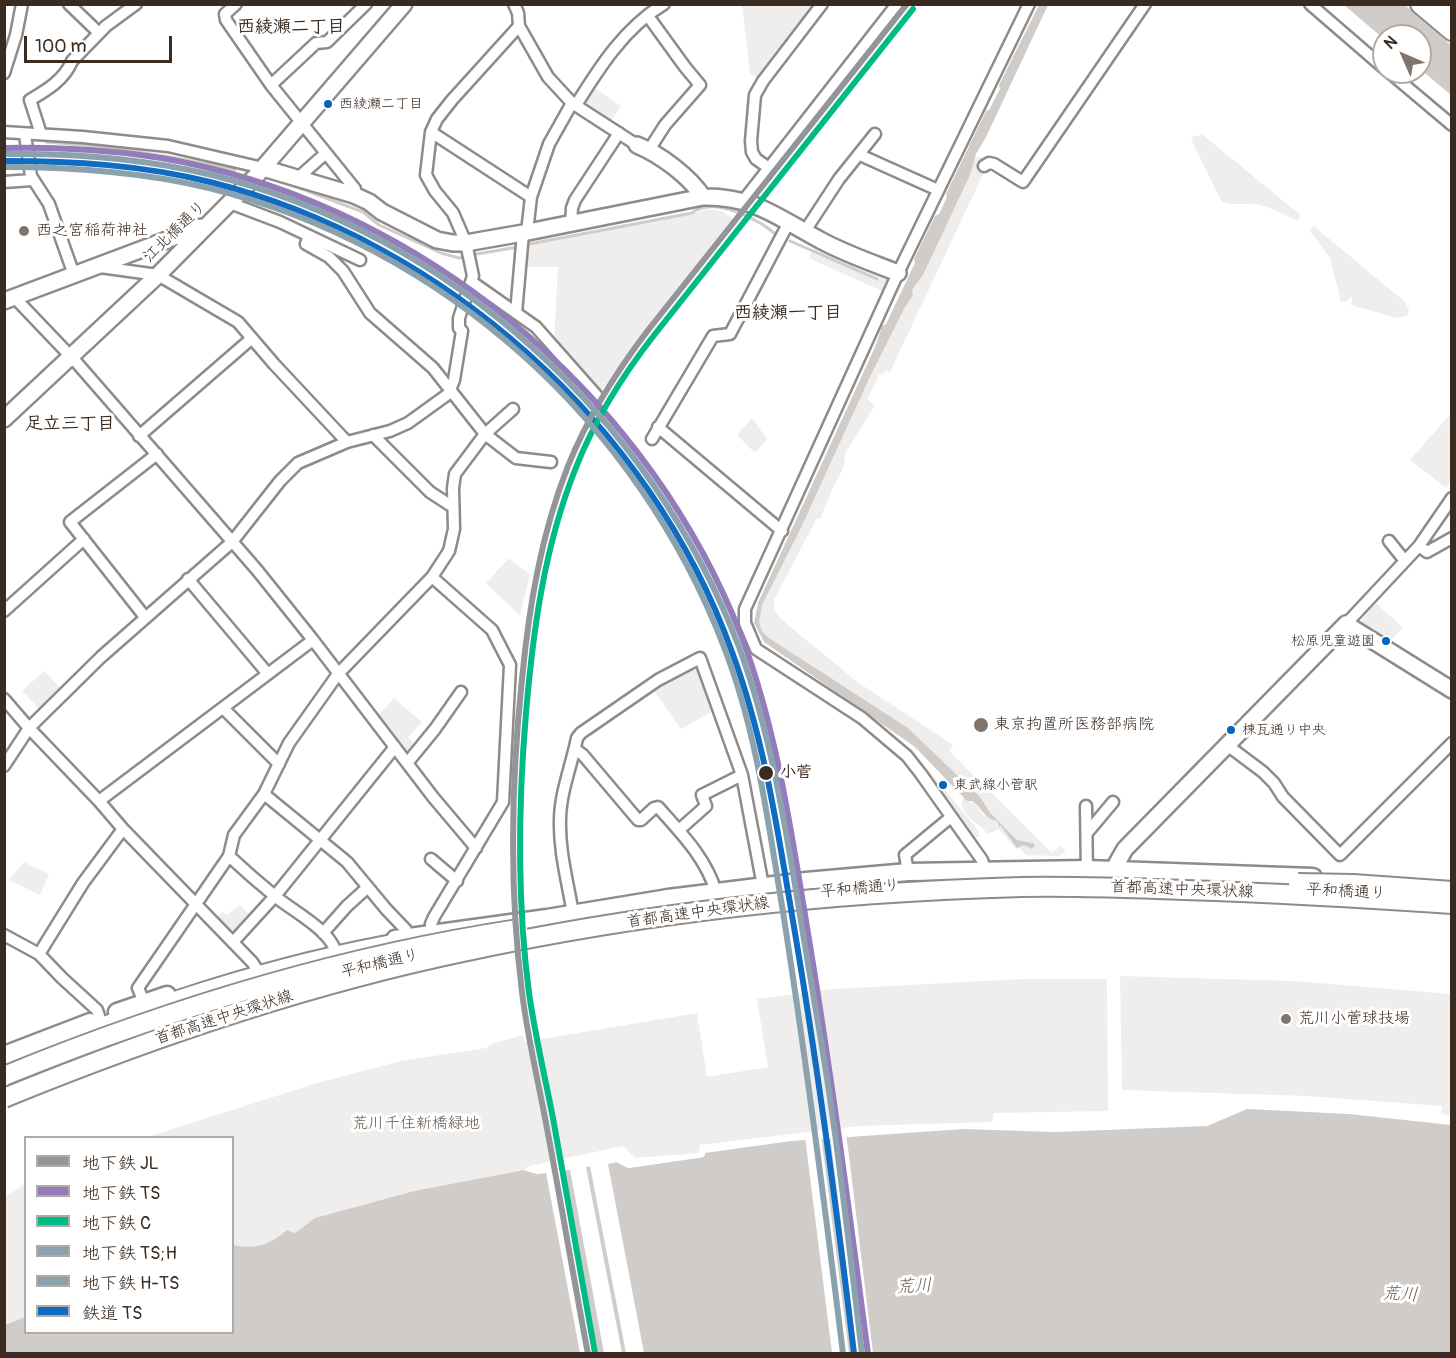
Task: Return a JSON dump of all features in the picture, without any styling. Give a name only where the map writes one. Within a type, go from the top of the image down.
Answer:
[{"type":"highway","points":[[1420,4],[1452,31]]},
{"type":"highway","points":[[1440,4],[1452,14]]},
{"type":"highway","name":"首都高速中央環状線","points":[[4,1076],[75,1048],[211,1000],[372,956],[487,934],[743,894],[817,886],[931,879],[1099,875],[1353,884],[1452,891]]},
{"type":"highway","name":"首都高速中央環状線","points":[[4,1098],[97,1061],[238,1012],[328,985],[461,952],[676,915],[817,898],[918,891],[1090,886],[1452,904]]},
{"type":"highway","points":[[4,1066],[141,1012],[278,969],[375,946],[427,937],[487,934]]},
{"type":"highway","points":[[4,1083],[260,994],[370,965],[461,952]]},
{"type":"main road","name":"平和橋通り","points":[[4,1055],[144,1002],[256,968],[335,950],[407,936],[510,924],[668,898],[763,886],[908,872],[985,869],[1116,875],[1452,882]]},
{"type":"main road","name":"平和橋通り","points":[[4,1083],[151,1026],[389,961],[449,949],[675,910],[812,893],[1087,874]]},
{"type":"main road","name":"平和橋通り","points":[[1116,875],[1452,898]]},
{"type":"main road","points":[[4,1103],[145,1048],[170,1028],[251,997]]},
{"type":"street","points":[[4,73],[16,35],[22,4]]},
{"type":"street","points":[[69,4],[99,33]]},
{"type":"street","points":[[41,134],[30,100],[55,84],[72,61],[99,33],[136,4]]},
{"type":"street","points":[[236,4],[225,14],[226,20],[271,85],[356,189],[354,195]]},
{"type":"street","points":[[271,85],[316,44],[327,42],[366,4]]},
{"type":"street","name":"江北橋通り","points":[[4,419],[210,224],[302,124],[404,4]]},
{"type":"street","points":[[514,4],[518,13],[519,26],[548,77],[574,104],[643,147],[689,181],[703,197]]},
{"type":"street","points":[[516,313],[531,197],[549,144],[605,58],[648,16],[664,4]]},
{"type":"street","points":[[769,168],[756,159],[752,152],[755,95],[763,81],[822,4]]},
{"type":"street","points":[[743,201],[897,4]]},
{"type":"street","points":[[985,869],[982,860],[913,763],[862,718],[753,646],[745,622],[745,609],[898,273],[1029,4]]},
{"type":"street","points":[[984,166],[988,163],[994,164],[1023,182],[1145,4]]},
{"type":"street","points":[[1310,4],[1372,58]]},
{"type":"street","points":[[643,147],[700,86],[648,16]]},
{"type":"street","points":[[4,766],[29,728],[146,617],[232,542],[280,481],[298,463],[346,442],[408,423],[451,391],[462,332],[459,328],[459,318],[473,276],[466,243],[453,213],[435,191],[426,175],[431,132],[437,119],[452,100],[519,26]]},
{"type":"street","points":[[1403,84],[1452,125]]},
{"type":"street","points":[[4,132],[168,146],[263,168],[354,195],[437,240],[466,243],[703,197],[723,197],[759,206],[840,250],[898,273]]},
{"type":"street","points":[[431,132],[531,197]]},
{"type":"street","points":[[571,224],[575,200],[619,133]]},
{"type":"street","points":[[805,231],[839,179],[875,134]]},
{"type":"street","points":[[25,135],[32,180],[49,204],[74,275]]},
{"type":"street","points":[[299,177],[326,153]]},
{"type":"street","points":[[860,155],[938,190]]},
{"type":"street","points":[[4,182],[32,180]]},
{"type":"street","points":[[230,203],[280,222],[360,260]]},
{"type":"street","points":[[652,439],[713,336],[730,334],[789,222]]},
{"type":"street","points":[[210,224],[10,299],[71,357],[232,542],[313,640],[433,797],[476,848]]},
{"type":"street","points":[[309,236],[306,244],[329,257],[343,271],[370,313],[433,368],[485,434],[516,458],[551,462]]},
{"type":"street","points":[[97,266],[158,275],[238,322],[346,442]]},
{"type":"street","points":[[472,282],[536,327],[597,396]]},
{"type":"street","points":[[140,436],[251,339]]},
{"type":"street","points":[[144,1002],[138,988],[229,856],[234,835],[264,794],[289,743],[339,674],[432,577],[449,550],[454,530],[455,474],[485,434],[513,409]]},
{"type":"street","points":[[658,427],[782,531]]},
{"type":"street","points":[[373,435],[430,492],[453,507]]},
{"type":"street","points":[[146,617],[70,522],[157,454]]},
{"type":"street","points":[[1116,875],[1119,858],[1125,849],[1406,561],[1452,498]]},
{"type":"street","points":[[1419,546],[1427,552],[1452,538]]},
{"type":"street","points":[[4,611],[84,539]]},
{"type":"street","points":[[1389,541],[1406,561]]},
{"type":"street","points":[[431,933],[431,924],[503,802],[510,665],[492,630],[432,577]]},
{"type":"street","points":[[188,579],[268,674]]},
{"type":"street","points":[[1346,624],[1452,690]]},
{"type":"street","points":[[99,801],[313,640]]},
{"type":"street","points":[[573,914],[566,881],[560,823],[561,806],[577,738],[658,680],[700,658],[742,775],[763,886]]},
{"type":"street","points":[[408,762],[461,692]]},
{"type":"street","points":[[4,699],[123,829],[256,968]]},
{"type":"street","points":[[223,708],[279,764]]},
{"type":"street","points":[[1227,745],[1263,772],[1274,783],[1282,797],[1340,855],[1452,743]]},
{"type":"street","points":[[233,942],[274,896],[395,747]]},
{"type":"street","points":[[575,749],[583,755],[638,820],[658,807],[698,853],[713,880],[716,892]]},
{"type":"street","points":[[679,830],[706,806],[702,795],[742,775]]},
{"type":"street","points":[[264,794],[347,862],[406,930],[407,936]]},
{"type":"street","points":[[1087,832],[1113,802]]},
{"type":"street","points":[[1086,806],[1087,874]]},
{"type":"street","points":[[908,872],[904,855],[951,817]]},
{"type":"street","points":[[39,954],[83,882],[123,829]]},
{"type":"street","points":[[229,856],[274,896],[322,933],[333,943],[335,950]]},
{"type":"street","points":[[431,860],[457,880]]},
{"type":"street","points":[[322,933],[368,887]]},
{"type":"street","points":[[4,935],[39,954],[97,1010],[100,1019]]},
{"type":"green space","points":[[742,5],[820,5],[761,81],[750,73]]},
{"type":"green space","points":[[592,86],[621,106],[611,121],[582,102]]},
{"type":"green space","points":[[1203,135],[1298,213],[1299,219],[1296,220],[1268,207],[1255,204],[1223,202],[1191,139],[1193,136]]},
{"type":"green space","points":[[983,158],[986,168],[890,372],[887,370],[877,375],[878,378],[867,399],[875,405],[846,452],[843,469],[820,519],[817,518],[774,600],[774,610],[781,619],[856,681],[953,745],[949,751],[1052,853],[1060,846],[1066,851],[1059,856],[1026,855],[1019,847],[1016,849],[999,829],[988,834],[964,811],[962,800],[964,798],[976,804],[982,814],[997,821],[999,827],[1001,826],[1018,846],[1028,847],[1033,843],[1017,840],[991,814],[980,797],[908,728],[769,638],[762,631],[758,622],[762,605],[801,528],[869,379],[913,295],[912,290],[923,275],[970,175],[974,159]]},
{"type":"green space","points":[[707,209],[721,211],[733,218],[652,321],[598,395],[554,344],[558,267],[523,267],[524,245],[693,214]]},
{"type":"green space","points":[[1312,227],[1315,227],[1404,301],[1409,309],[1407,316],[1397,318],[1351,305],[1351,297],[1347,302],[1341,302],[1330,258],[1310,231]]},
{"type":"green space","points":[[816,242],[893,275],[884,292],[809,258]]},
{"type":"green space","points":[[1451,413],[1451,481],[1446,488],[1410,460]]},
{"type":"green space","points":[[752,418],[767,439],[755,453],[737,435]]},
{"type":"green space","points":[[509,558],[530,575],[520,616],[486,583]]},
{"type":"green space","name":"松原児童遊園","points":[[1376,603],[1403,628],[1389,642],[1361,624],[1361,620]]},
{"type":"green space","points":[[692,668],[698,671],[713,711],[681,729],[653,689]]},
{"type":"green space","points":[[44,671],[64,692],[42,712],[22,691]]},
{"type":"green space","points":[[394,698],[422,722],[408,737],[418,748],[408,761],[374,720]]},
{"type":"green space","points":[[919,759],[978,830],[979,836],[974,839]]},
{"type":"green space","points":[[24,862],[49,874],[40,895],[9,880]]},
{"type":"green space","points":[[239,905],[253,918],[233,939],[214,920],[223,912],[227,915]]},
{"type":"green space","name":"荒川小菅球技場","points":[[1120,976],[1293,981],[1451,994],[1451,1115],[1441,1114],[1442,1106],[1306,1096],[1122,1090]]},
{"type":"green space","name":"荒川千住新橋緑地","points":[[1023,979],[1107,979],[1108,1111],[994,1113],[992,1122],[858,1126],[700,1145],[699,1153],[635,1158],[623,1146],[529,1166],[524,1170],[414,1191],[315,1218],[295,1233],[287,1230],[268,1243],[249,1247],[234,1245],[234,1136],[150,1136],[317,1083],[401,1061],[486,1048],[494,1043],[523,1035],[524,1042],[697,1013],[707,1077],[768,1067],[757,999],[833,989]]},
{"type":"green space","points":[[24,1185],[24,1317],[5,1325],[5,1197]]},
{"type":"water","points":[[1039,5],[1048,5],[976,154],[970,175],[923,275],[912,290],[913,295],[869,379],[801,528],[762,605],[759,622],[762,631],[769,638],[908,728],[980,797],[991,814],[1017,840],[1033,843],[1035,845],[1032,849],[1024,845],[1017,848],[1001,826],[999,827],[997,821],[992,820],[972,801],[967,801],[915,747],[764,642],[754,623],[758,603],[875,347],[882,326],[886,324],[915,263],[914,259],[935,216],[939,214],[947,197],[946,194],[986,111],[989,110],[1000,89],[999,85]]},
{"type":"water","points":[[1344,5],[1405,5],[1427,24],[1372,24],[1372,29]]},
{"type":"water","points":[[1432,28],[1451,45],[1451,95],[1432,79]]},
{"type":"water","name":"荒川","points":[[1247,1109],[1349,1114],[1451,1125],[1451,1353],[5,1354],[5,1325],[24,1317],[24,1334],[234,1334],[234,1245],[249,1247],[262,1245],[274,1240],[287,1230],[295,1233],[315,1218],[414,1191],[524,1170],[537,1174],[617,1162],[628,1168],[704,1157],[705,1153],[791,1141],[964,1129],[1055,1132],[1207,1126]]},
{"type":"pier","points":[[846,1133],[873,1353],[857,1353],[830,1134]]},
{"type":"pier","points":[[821,1135],[849,1353],[832,1353],[805,1137]]},
{"type":"pier","points":[[705,1153],[704,1157],[628,1168],[617,1162],[608,1164],[644,1353],[626,1353],[590,1166],[586,1167],[622,1353],[604,1353],[570,1170],[563,1170],[598,1353],[580,1353],[546,1173],[537,1174],[524,1170],[527,1168],[538,1171],[617,1159],[628,1165],[701,1155]]},
{"type":"waterway","points":[[46,142],[141,152],[235,170]]},
{"type":"waterway","points":[[286,183],[363,212],[379,225],[441,253],[459,258],[465,257]]},
{"type":"waterway","points":[[524,245],[692,213],[701,208],[712,207],[724,208],[749,217],[770,229],[777,236]]},
{"type":"waterway","points":[[790,241],[877,279]]},
{"type":"waterway","points":[[471,255],[518,247]]},
{"type":"metro line","name":"JL","points":[[588,1354],[527,1023],[515,914],[513,836],[518,718],[528,625],[543,544],[550,518],[576,448],[594,412],[625,362],[907,4]]},
{"type":"metro line","name":"C","points":[[595,1353],[531,1009],[522,924],[520,819],[523,748],[536,621],[555,529],[564,499],[591,434],[631,366],[913,9]]},
{"type":"metro line","name":"TS","points":[[4,148],[105,151],[155,157],[205,167],[293,194],[377,232],[456,280],[529,336],[595,401],[653,473],[702,551],[741,635],[773,740],[788,812],[815,975],[868,1354]]},
{"type":"metro line","name":"TS;H","points":[[4,154],[57,154],[109,158],[186,169],[299,203],[383,241],[460,290],[532,347],[597,413],[653,485],[701,563],[739,647],[768,746],[789,847],[827,1081],[862,1354]]},
{"type":"metro line","name":"H-TS","points":[[4,167],[108,172],[159,178],[209,188],[295,215],[377,253],[453,299],[522,355],[585,418],[640,489],[687,565],[724,647],[753,745],[791,967],[843,1354]]},
{"type":"rail line","name":"TS","points":[[4,161],[108,165],[210,182],[296,210],[379,248],[456,297],[528,354],[592,419],[649,491],[696,569],[732,652],[762,753],[811,1033],[854,1354]]},
{"type":"place","name":"西綾瀬二丁目","points":[[328,104]]},
{"type":"place","name":"西之宮稲荷神社","points":[[24,231]]},
{"type":"place","name":"松原児童遊園","points":[[1386,641]]},
{"type":"place","name":"東京拘置所医務部病院","points":[[981,725]]},
{"type":"place","name":"棟瓦通り中央","points":[[1231,730]]},
{"type":"place","name":"小菅","points":[[766,773]]},
{"type":"place","name":"東武線小菅駅","points":[[943,785]]},
{"type":"place","name":"荒川小菅球技場","points":[[1286,1019]]},
{"type":"district","name":"西綾瀬二丁目","points":[[291,27]]},
{"type":"district","name":"西綾瀬一丁目","points":[[788,313]]},
{"type":"district","name":"足立三丁目","points":[[70,424]]}]
